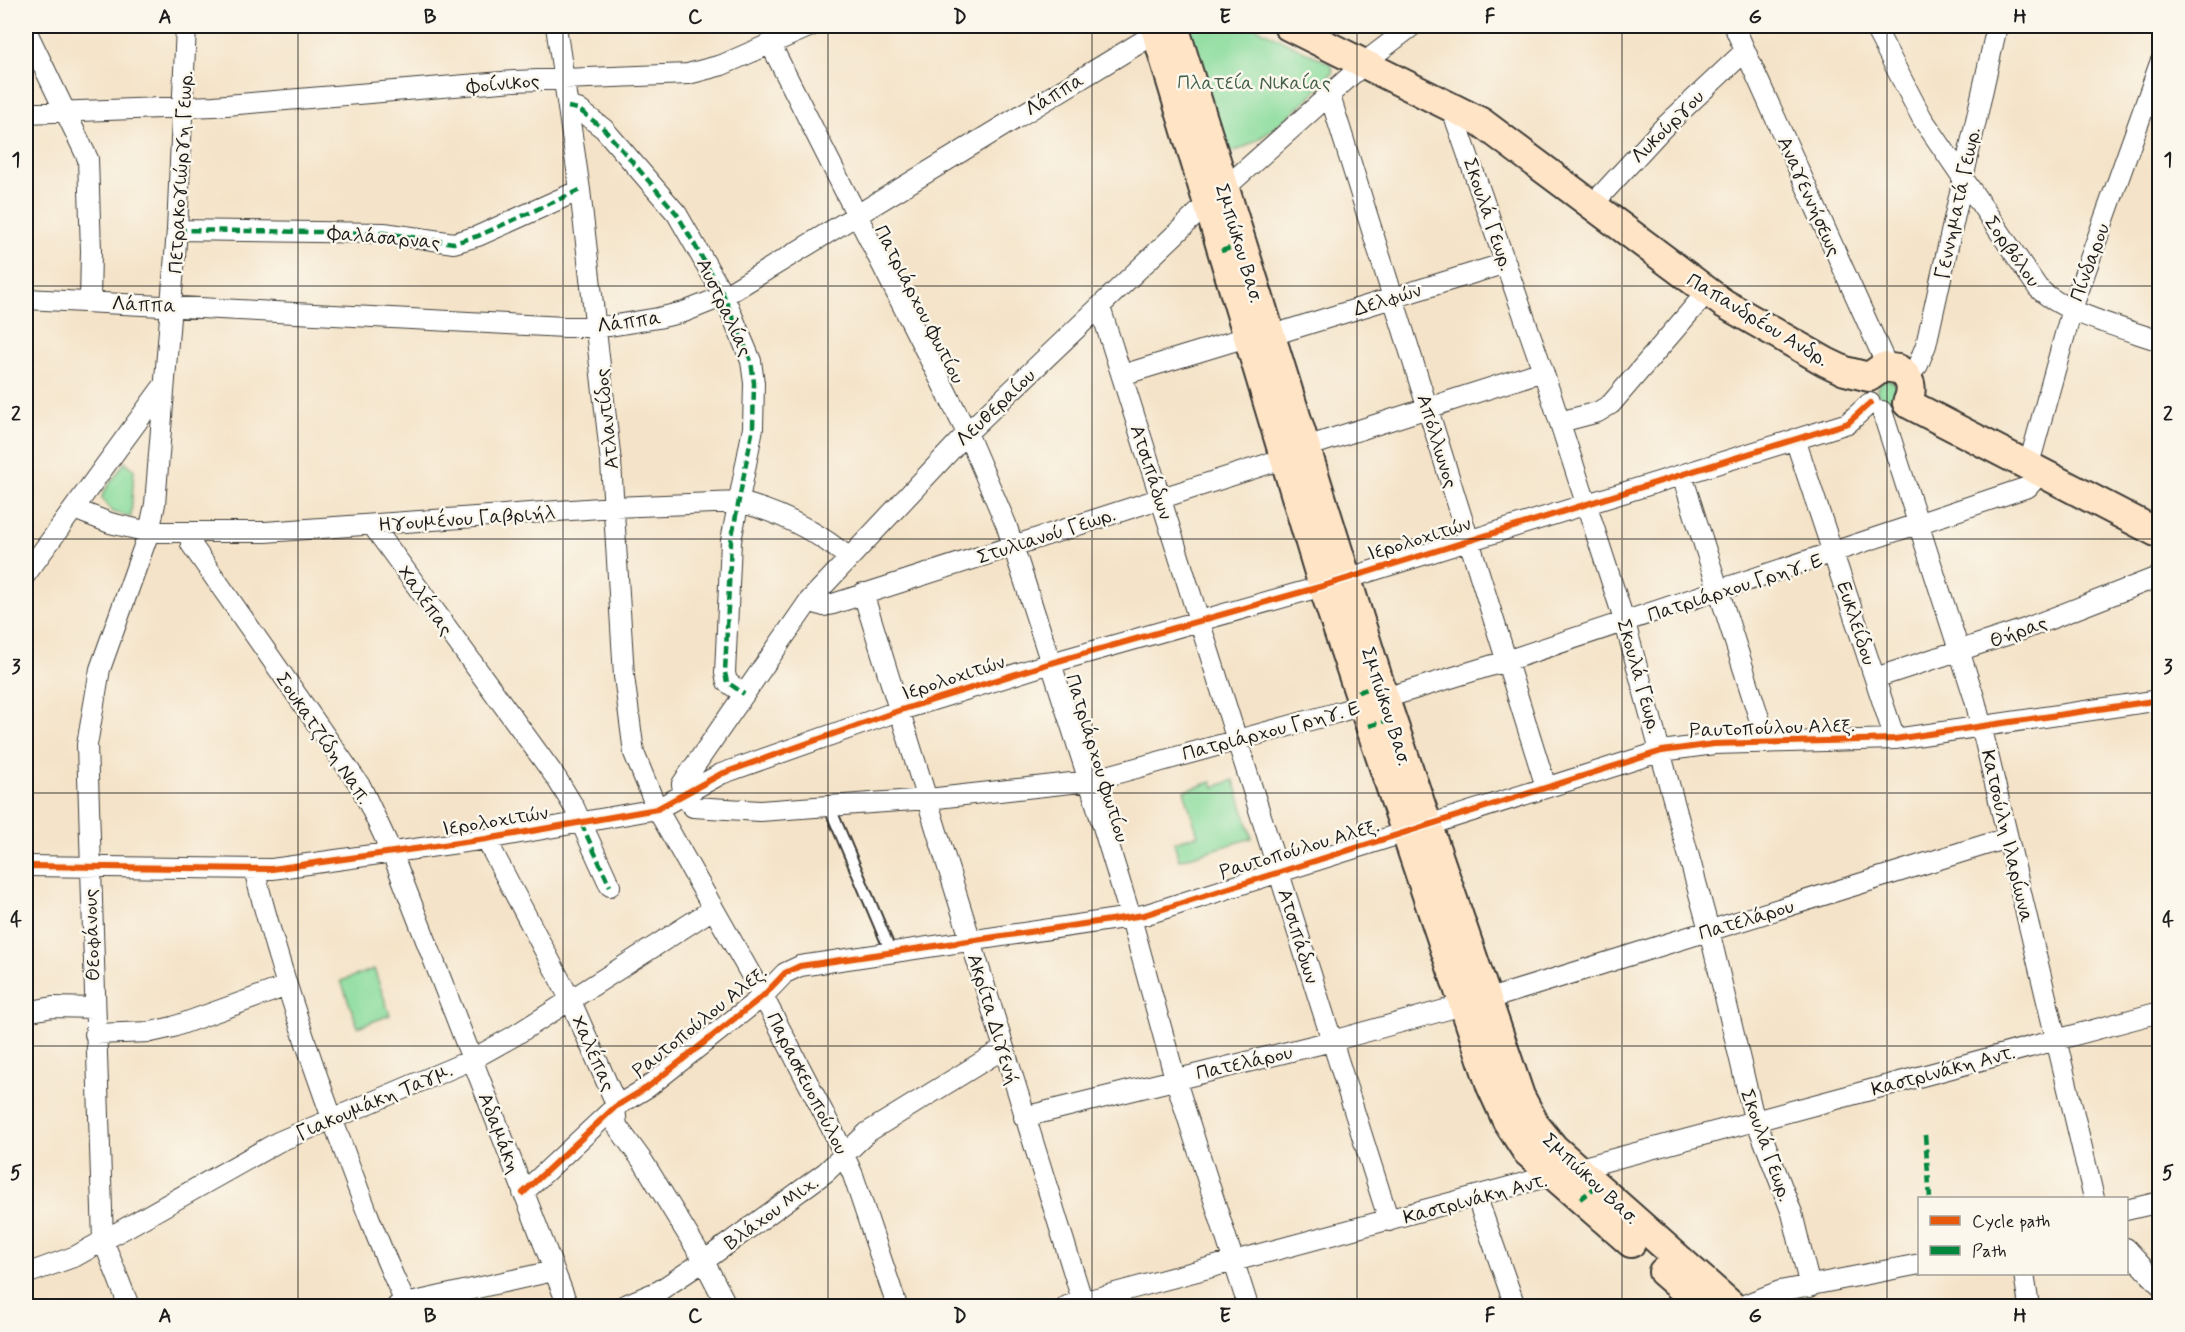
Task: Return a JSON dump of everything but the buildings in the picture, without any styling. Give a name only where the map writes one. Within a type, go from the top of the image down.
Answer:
[{"type":"main road","name":"Παπανδρέου Ανδρ.","points":[[1288,26],[1495,131],[1707,292],[1826,362],[1887,389],[2160,534]]},
{"type":"main road","name":"Σμπώκου Βασ.","points":[[1161,28],[1334,582],[1474,1003],[1531,1117],[1566,1173],[1702,1306]]},
{"type":"main road","name":"Σμπώκου Βασ.","points":[[1566,1173],[1732,1306]]},
{"type":"street","name":"Πετρακογιώργη Γεωρ.","points":[[149,532],[155,504],[172,305],[185,107],[186,26]]},
{"type":"street","name":"Ατλαντίδος","points":[[556,26],[580,190],[596,327],[615,507],[624,676],[631,733],[634,753],[657,809]]},
{"type":"street","name":"Φοίνικος","points":[[26,113],[185,107],[563,78],[687,74],[723,65],[811,26]]},
{"type":"street","name":"Λευθεραίου","points":[[684,796],[682,784],[809,601],[848,557],[967,433],[1215,197],[1363,65],[1412,26]]},
{"type":"street","name":"Αναγεννήσεως","points":[[1734,26],[1887,389]]},
{"type":"street","name":"Σορβόλου","points":[[1874,26],[1922,118],[2038,288],[2052,299],[2072,309],[2160,341]]},
{"type":"street","name":"Γεννηματά Γεωρ.","points":[[1887,389],[1918,364],[1926,345],[1997,26]]},
{"type":"street","name":"Λάππα","points":[[26,299],[172,305],[533,327],[596,327],[675,314],[724,296],[1161,28]]},
{"type":"street","points":[[26,30],[88,159],[90,302]]},
{"type":"street","name":"Πατριάρχου Φωτίου","points":[[771,45],[967,433],[1014,546],[1131,918],[1175,1078],[1248,1306]]},
{"type":"street","name":"Λυκούργου","points":[[1592,205],[1662,129],[1745,51]]},
{"type":"street","name":"Πίνδαρου","points":[[2036,467],[2072,309],[2160,63]]},
{"type":"street","name":"Απόλλωνος","points":[[1330,96],[1546,787]]},
{"type":"street","name":"Αυστραλίας","points":[[568,107],[578,109],[604,129],[664,196],[688,231],[724,296],[747,346],[754,382],[753,428],[731,541],[725,673],[727,682],[744,694]]},
{"type":"street","name":"Σκουλά Γεωρ.","points":[[1451,107],[1588,505],[1625,623],[1662,751],[1709,930],[1755,1119],[1792,1214],[1810,1287]]},
{"type":"street","name":"Φαλάσαρνας","points":[[177,230],[384,233],[454,243],[478,236],[580,190]]},
{"type":"street","name":"Δελφών","points":[[1122,375],[1506,263]]},
{"type":"street","points":[[1560,422],[1598,412],[1611,404],[1707,292]]},
{"type":"street","name":"Ατσιπάδων","points":[[1100,307],[1389,1221]]},
{"type":"street","name":"Στυλιανού Γεωρ.","points":[[809,601],[824,606],[1161,498],[1542,370]]},
{"type":"street","points":[[26,574],[165,385]]},
{"type":"street","name":"Ιερολοχιτών","points":[[26,866],[254,869],[299,866],[486,839],[657,809],[721,774],[901,710],[1051,663],[1334,582],[1848,423],[1887,389]]},
{"type":"street","name":"Κατσούλη Ιλαρίωνα","points":[[1887,389],[1917,525],[1960,651],[1982,728],[2094,1197]]},
{"type":"street","name":"Ευκλείδου","points":[[1795,439],[1895,739]]},
{"type":"street","name":"Πατριάρχου Γρηγ. Ε","points":[[684,796],[693,807],[760,811],[928,799],[1089,781],[1374,702],[1834,554],[2028,487],[2036,467]]},
{"type":"street","points":[[1682,475],[1767,743]]},
{"type":"street","name":"Ηγουμένου Γαβριήλ","points":[[74,509],[110,523],[149,532],[266,532],[615,507],[739,502],[822,536],[848,557]]},
{"type":"street","name":"Χαλέπας","points":[[374,526],[557,779],[581,823],[610,886]]},
{"type":"street","name":"Θεοφάνους","points":[[129,1306],[103,1240],[89,867],[87,745],[100,669],[149,532]]},
{"type":"street","name":"Σουκατζίδη Ναπ.","points":[[190,532],[191,544],[364,793],[392,853],[471,1060]]},
{"type":"street","name":"Θήρας","points":[[1875,678],[2022,630],[2160,576]]},
{"type":"street","name":"Ακρίτα Διγενή","points":[[863,593],[901,710],[1024,1116],[1078,1305]]},
{"type":"street","name":"Ραυτοπούλου Αλεξ.","points":[[523,1193],[615,1107],[648,1087],[763,996],[776,980],[800,966],[969,939],[1131,918],[1662,751],[1706,744],[1895,739],[2160,700]]},
{"type":"street","name":"Παρασκευοπούλου","points":[[657,809],[763,996],[844,1155],[897,1306]]},
{"type":"street","name":"Πατελάρου","points":[[1024,1116],[1332,1041],[1474,1003],[2007,838]]},
{"type":"street","name":"Χαλέπας","points":[[486,839],[570,999],[610,1087],[615,1107],[614,1117],[619,1130],[644,1163],[704,1261],[727,1306]]},
{"type":"street","points":[[254,869],[287,986],[332,1118],[403,1306],[553,1271]]},
{"type":"street","name":"Γιακουμάκη Ταγμ.","points":[[26,1274],[76,1256],[278,1143],[471,1060],[514,1036],[713,909]]},
{"type":"street","points":[[95,1034],[151,1032],[173,1027],[287,986]]},
{"type":"street","points":[[26,1012],[53,1007],[94,1008]]},
{"type":"street","name":"Καστρινάκη Αντ.","points":[[1078,1305],[1477,1198],[1755,1119],[2160,1012]]},
{"type":"street","name":"Βλάχου Μιχ.","points":[[623,1306],[659,1291],[704,1261],[813,1182],[863,1135],[1003,1049]]},
{"type":"street","name":"Αδαμάκη","points":[[471,1060],[568,1306]]},
{"type":"street","points":[[1477,1198],[1515,1306]]},
{"type":"street","points":[[2128,1210],[2160,1202]]},
{"type":"street","points":[[2128,1249],[2160,1285]]},
{"type":"street","points":[[1742,1306],[1762,1297],[1918,1264]]},
{"type":"street","points":[[2024,1275],[2029,1306]]},
{"type":"lane","points":[[829,806],[891,952]]},
{"type":"green space","name":"Πλατεία Νικαίας","points":[[1187,26],[1253,26],[1331,64],[1333,71],[1314,93],[1286,119],[1255,141],[1230,152],[1227,150]]},
{"type":"green space","points":[[1887,380],[1894,383],[1897,390],[1894,397],[1887,400],[1880,397],[1877,390],[1880,383]]},
{"type":"green space","points":[[125,462],[134,469],[131,517],[113,512],[102,498],[103,493]]},
{"type":"green space","points":[[1234,780],[1252,838],[1179,860],[1174,842],[1198,835],[1184,791],[1212,782],[1214,787]]},
{"type":"green space","points":[[374,969],[390,1015],[358,1027],[341,981]]},
{"type":"marked path","points":[[568,107],[578,109],[604,129],[677,214],[724,296],[751,361],[754,383],[753,428],[731,541],[725,673],[727,682],[744,694]]},
{"type":"marked path","points":[[177,230],[384,233],[454,243],[478,236],[580,190]]},
{"type":"marked path","points":[[1221,251],[1240,245]]},
{"type":"marked path","points":[[1358,692],[1380,685]]},
{"type":"marked path","points":[[1369,726],[1391,719]]},
{"type":"marked path","points":[[2153,797],[2160,796]]},
{"type":"marked path","points":[[581,823],[610,886]]},
{"type":"marked path","points":[[1925,1135],[1930,1197]]},
{"type":"marked path","points":[[1580,1199],[1597,1186]]},
{"type":"cycle path","points":[[26,866],[272,869],[486,839],[657,809],[721,774],[901,710],[1051,663],[1323,586],[1848,423],[1870,403]]},
{"type":"cycle path","points":[[523,1193],[615,1107],[648,1087],[763,996],[785,973],[800,966],[1144,915],[1662,751],[1714,744],[1895,739],[2160,700]]}]
